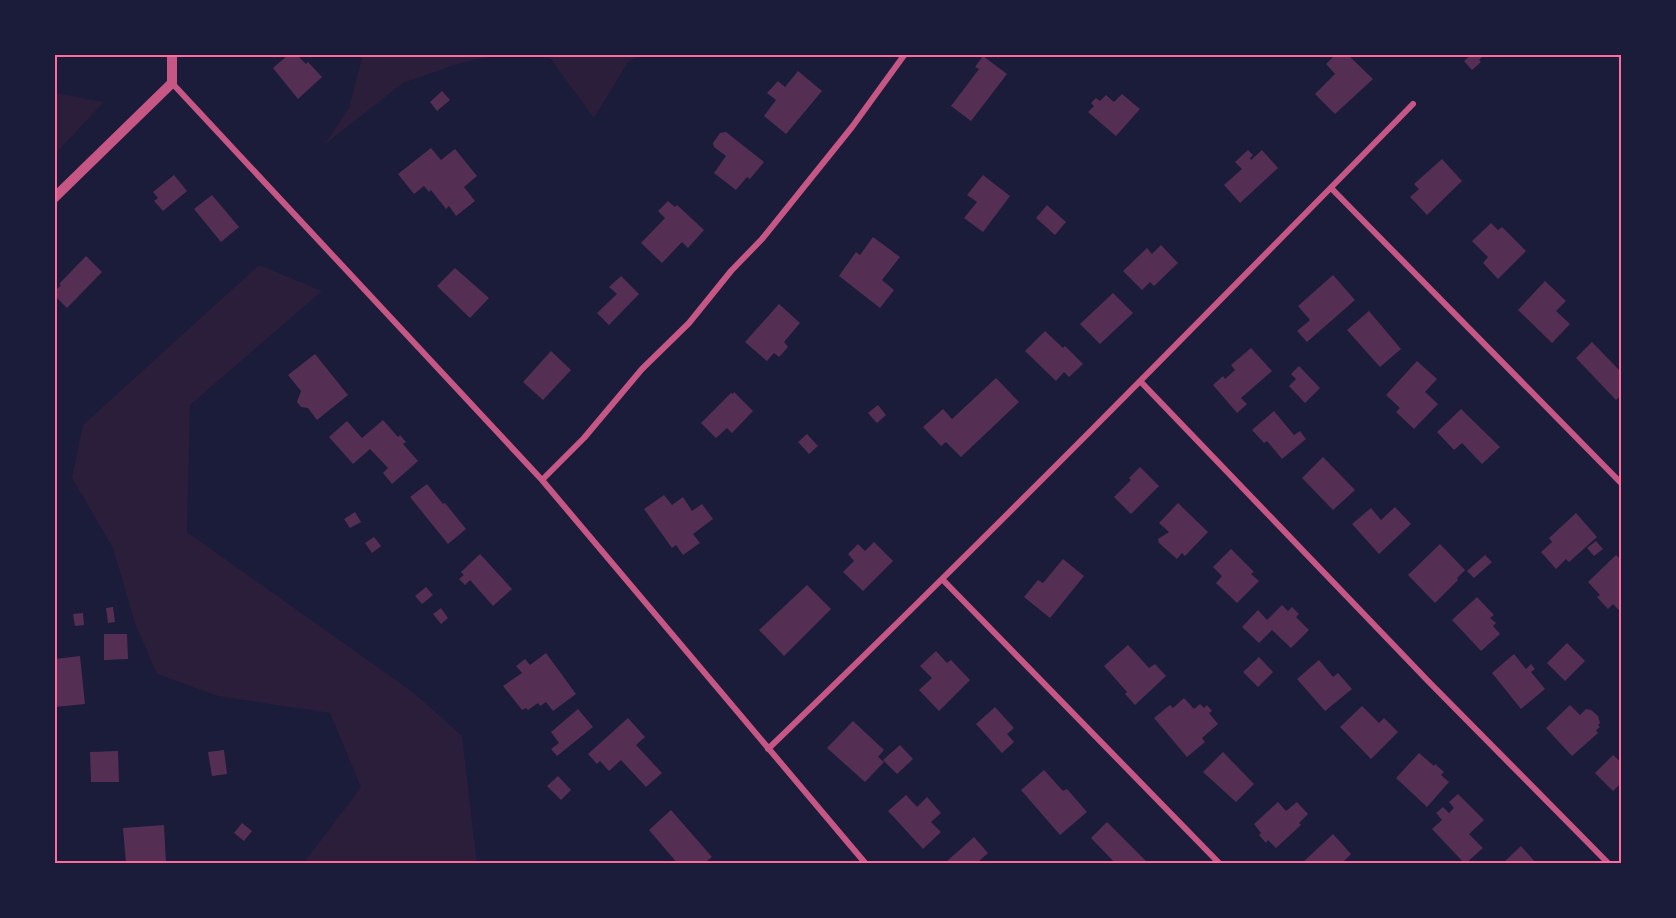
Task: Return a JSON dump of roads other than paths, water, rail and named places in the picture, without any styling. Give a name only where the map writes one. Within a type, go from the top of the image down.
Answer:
[{"type":"street","points":[[172,54],[172,82],[542,480],[866,864]]},
{"type":"street","points":[[542,480],[584,438],[642,369],[689,323],[730,271],[762,239],[852,128],[905,54]]},
{"type":"street","points":[[54,198],[172,82]]},
{"type":"street","points":[[768,749],[943,580],[1413,104]]},
{"type":"street","points":[[1331,188],[1622,484]]},
{"type":"street","points":[[1141,382],[1429,682],[1609,864]]},
{"type":"street","points":[[943,580],[1220,864]]}]
